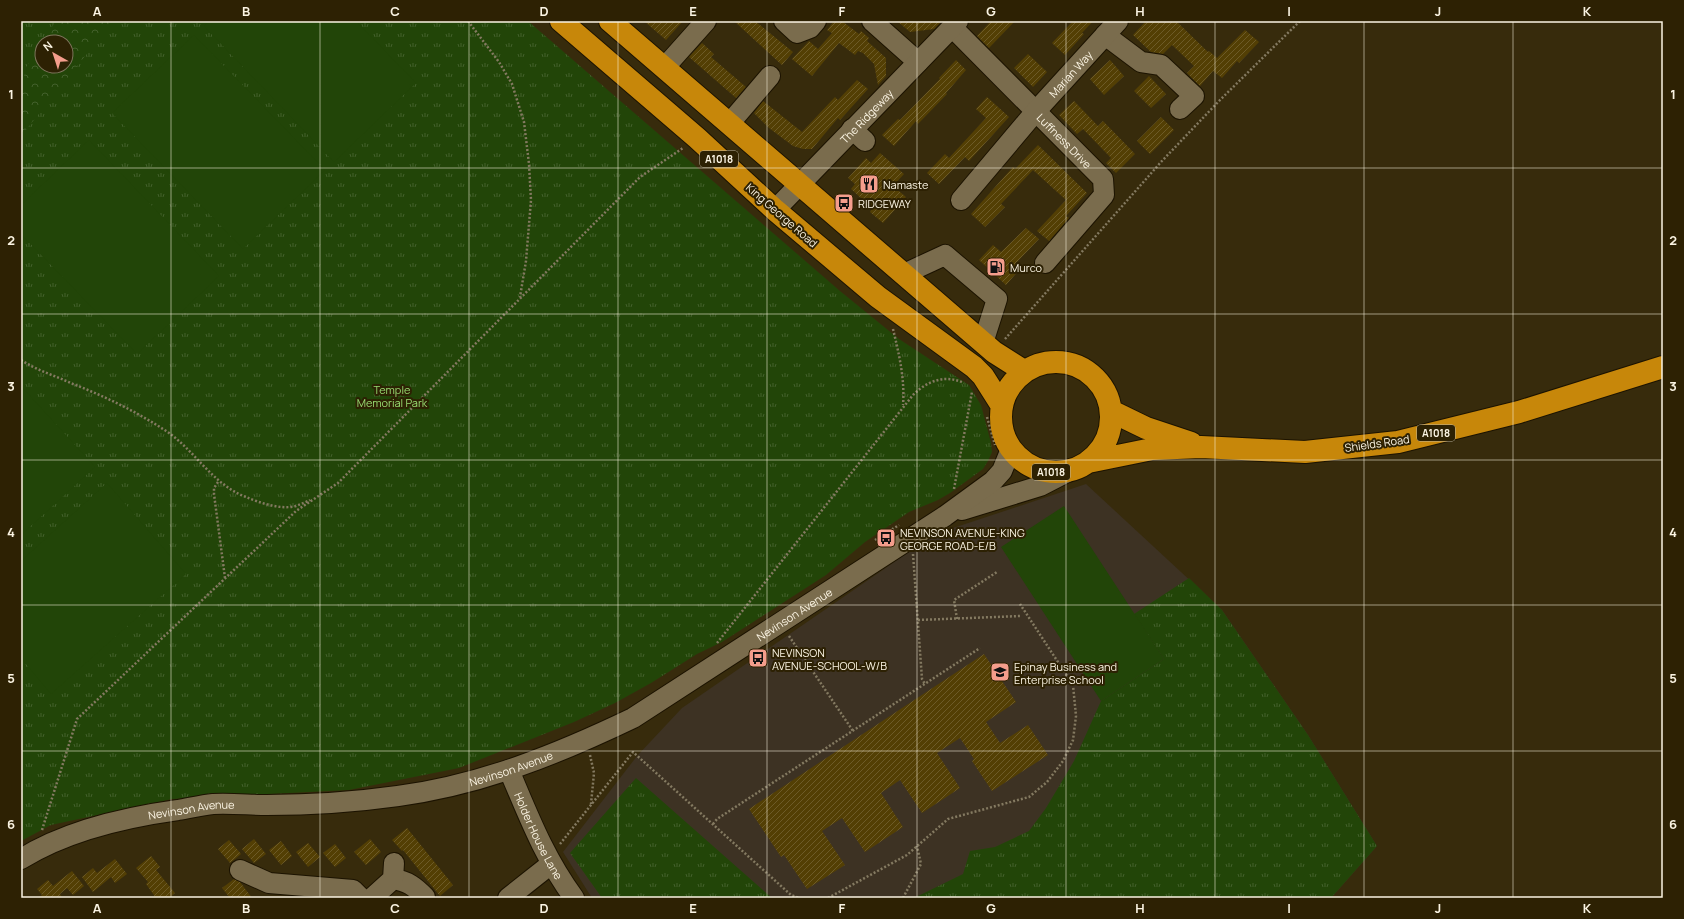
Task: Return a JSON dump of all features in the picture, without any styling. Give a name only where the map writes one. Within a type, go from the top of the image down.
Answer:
[{"type":"highway","name":"King George Road","points":[[561,21],[697,138],[775,210],[878,297],[974,367],[983,376],[994,408]]},
{"type":"highway","name":"A1018","points":[[610,21],[988,347],[1024,371]]},
{"type":"highway","name":"A1018","points":[[1060,361],[1079,366],[1095,377],[1106,393],[1111,411],[1111,426],[1107,440],[1099,452],[1079,466],[1054,472],[1037,469],[1003,451],[1004,436],[1000,421],[994,408],[1014,381],[1024,371],[1041,363],[1060,361]]},
{"type":"highway","name":"Shields Road","points":[[1079,466],[1152,449],[1201,447],[1305,452],[1398,442],[1519,412],[1663,367]]},
{"type":"highway","name":"Shields Road","points":[[1111,411],[1146,428],[1201,447]]},
{"type":"street","points":[[664,68],[706,21]]},
{"type":"street","points":[[784,21],[797,32],[810,28],[816,21]]},
{"type":"street","points":[[872,21],[918,62]]},
{"type":"street","name":"The Ridgeway","points":[[775,210],[799,184],[859,135],[918,62],[955,24]]},
{"type":"street","name":"Luffness Drive","points":[[955,24],[1036,111],[1103,179],[1104,195],[1045,263]]},
{"type":"street","points":[[1111,28],[1140,62],[1160,65],[1194,96],[1180,109]]},
{"type":"street","name":"Marian Way","points":[[961,200],[1036,111],[1111,28]]},
{"type":"street","points":[[729,124],[770,76]]},
{"type":"street","points":[[904,274],[945,255],[997,299],[988,347]]},
{"type":"street","name":"Nevinson Avenue","points":[[28,854],[88,830],[138,816],[214,804],[314,804],[398,796],[444,788],[510,770],[584,742],[633,718],[945,516],[994,481],[1002,471],[1003,451]]},
{"type":"street","name":"Nevinson Avenue","points":[[945,516],[1040,486],[1079,466]]},
{"type":"street","name":"Holder House Lane","points":[[510,770],[540,844],[559,877],[574,898]]},
{"type":"street","points":[[508,898],[550,861]]},
{"type":"street","points":[[240,870],[269,883],[278,883],[325,892],[353,890],[361,898]]},
{"type":"street","points":[[372,898],[394,871],[425,897]]},
{"type":"path","points":[[468,21],[499,62],[509,79],[524,122],[529,164],[531,200],[526,261],[520,298]]},
{"type":"path","points":[[988,347],[1160,162],[1300,21]]},
{"type":"path","points":[[28,854],[77,719],[296,510],[338,483],[640,177],[687,145]]},
{"type":"path","points":[[893,328],[903,374],[903,406]]},
{"type":"path","points":[[21,360],[34,368],[75,384],[117,404],[162,428],[178,439],[218,482],[245,497],[280,507],[296,506],[338,483]]},
{"type":"path","points":[[714,647],[903,406],[920,388],[934,380],[954,379],[965,384]]},
{"type":"path","points":[[958,490],[953,494],[972,389]]},
{"type":"path","points":[[994,408],[995,444],[1003,451]]},
{"type":"path","points":[[218,482],[214,488],[214,494],[225,578]]},
{"type":"path","points":[[908,539],[913,548],[922,679],[925,684]]},
{"type":"path","points":[[957,619],[954,600],[997,572]]},
{"type":"path","points":[[828,898],[906,855],[948,819],[1029,797],[1047,782],[1063,761],[1073,740],[1076,716],[1073,685],[1020,604]]},
{"type":"path","points":[[918,620],[1021,616]]},
{"type":"path","points":[[780,622],[853,731]]},
{"type":"path","points":[[713,824],[717,819],[980,648]]},
{"type":"path","points":[[550,861],[591,804],[632,752],[791,895],[799,898]]},
{"type":"path","points":[[590,756],[594,773],[591,804]]},
{"type":"path","points":[[903,898],[921,864],[917,846]]},
{"type":"shaded area","name":"Epinay Business and Enterprise School","points":[[1086,484],[1222,610],[1308,735],[1377,846],[1331,898],[592,898],[563,852],[637,756],[682,708],[935,534]]},
{"type":"green space","name":"Temple Memorial Park","points":[[21,21],[528,21],[840,291],[899,339],[969,385],[981,405],[992,452],[983,469],[938,500],[909,512],[865,542],[826,575],[722,642],[697,654],[651,683],[615,703],[574,722],[459,768],[349,790],[172,799],[51,825],[21,841]]},
{"type":"green space","points":[[56,21],[113,21],[74,70],[74,34],[47,34]]},
{"type":"green space","points":[[209,21],[356,21],[416,83],[334,162],[204,26]]},
{"type":"green space","points":[[194,35],[325,170],[243,249],[112,113]]},
{"type":"green space","points":[[34,55],[34,74],[71,74],[21,136],[21,100],[25,69]]},
{"type":"green space","points":[[89,140],[219,276],[137,354],[21,234],[21,205]]},
{"type":"green space","points":[[21,386],[95,467],[21,535]]},
{"type":"green space","points":[[107,483],[186,574],[51,694],[21,658],[21,561]]},
{"type":"green space","points":[[1064,506],[1164,659],[1101,701],[1001,547]]},
{"type":"green space","points":[[1189,578],[1222,610],[1308,735],[1377,846],[1331,898],[914,898],[963,874],[970,851],[995,847],[1029,831],[1046,808],[1074,761],[1101,701],[1164,659],[1134,614]]},
{"type":"green space","points":[[636,778],[772,898],[602,898],[570,853]]},
{"type":"building","points":[[644,21],[683,21],[666,40]]},
{"type":"building","points":[[734,21],[755,21],[793,52],[782,65]]},
{"type":"building","points":[[834,21],[842,21],[859,34],[861,31],[869,38],[867,41],[886,58],[886,76],[878,85],[874,64],[863,53],[858,51],[855,55],[839,43],[812,76],[792,59],[809,41],[818,49],[832,33],[827,30]]},
{"type":"building","points":[[897,21],[942,21],[934,29],[910,32]]},
{"type":"building","points":[[991,21],[1015,21],[989,48],[977,36]]},
{"type":"building","points":[[1073,21],[1093,21],[1082,33],[1084,34],[1065,55],[1052,43]]},
{"type":"building","points":[[1146,21],[1176,21],[1208,52],[1209,51],[1217,58],[1245,30],[1259,42],[1239,63],[1237,61],[1222,78],[1213,71],[1200,86],[1187,73],[1194,66],[1172,45],[1163,54],[1151,52],[1133,35]]},
{"type":"building","points":[[702,43],[714,54],[711,57],[746,87],[736,98],[689,57]]},
{"type":"building","points":[[1028,54],[1047,72],[1033,87],[1014,68]]},
{"type":"building","points":[[956,60],[966,70],[946,93],[947,94],[918,124],[916,121],[894,146],[882,135],[898,119],[900,120],[940,79],[939,78]]},
{"type":"building","points":[[1110,60],[1124,76],[1104,95],[1090,79]]},
{"type":"building","points":[[1149,76],[1166,94],[1151,108],[1134,91]]},
{"type":"building","points":[[857,80],[868,89],[840,120],[838,118],[812,149],[803,149],[793,146],[769,128],[754,113],[763,101],[802,132],[835,97],[838,100]]},
{"type":"building","points":[[987,97],[1009,117],[969,161],[965,157],[939,184],[927,173],[945,154],[949,158],[986,118],[976,109]]},
{"type":"building","points":[[1074,101],[1098,126],[1103,121],[1135,154],[1116,173],[1106,163],[1111,158],[1083,129],[1077,134],[1059,115]]},
{"type":"building","points":[[1161,117],[1174,130],[1150,154],[1137,141]]},
{"type":"building","points":[[1038,145],[1087,193],[1066,216],[1069,218],[1049,241],[1037,231],[1066,200],[1033,170],[1001,204],[1005,207],[985,227],[971,214],[1013,167],[1015,169]]},
{"type":"building","points":[[880,153],[904,174],[893,186],[906,197],[883,223],[870,212],[872,208],[851,189],[855,184],[848,178],[866,158],[871,163]]},
{"type":"building","points":[[1026,228],[1039,239],[1015,264],[1020,269],[1006,285],[979,260],[993,245],[1001,252]]},
{"type":"building","points":[[984,654],[1016,702],[986,722],[1000,743],[1028,725],[1048,755],[992,791],[972,761],[974,759],[960,738],[937,753],[960,788],[922,813],[900,780],[881,793],[903,827],[865,852],[842,818],[822,831],[845,865],[807,889],[784,855],[781,857],[749,809]]},
{"type":"building","points":[[407,828],[453,885],[440,896],[403,850],[402,851],[392,840]]},
{"type":"building","points":[[254,839],[266,854],[254,863],[242,849]]},
{"type":"building","points":[[370,839],[381,852],[366,865],[354,852]]},
{"type":"building","points":[[229,840],[241,854],[230,863],[218,849]]},
{"type":"building","points":[[281,841],[292,856],[281,865],[269,850]]},
{"type":"building","points":[[308,843],[320,857],[308,867],[296,852]]},
{"type":"building","points":[[335,844],[346,858],[335,867],[323,853]]},
{"type":"building","points":[[151,856],[160,867],[156,870],[175,893],[169,898],[156,898],[146,884],[148,882],[136,868]]},
{"type":"building","points":[[115,859],[127,874],[115,883],[111,877],[93,892],[82,877],[93,868],[97,873]]},
{"type":"building","points":[[72,871],[84,886],[73,895],[67,888],[60,894],[62,898],[38,898],[42,895],[37,889],[48,880],[53,886]]},
{"type":"building","points":[[234,879],[240,882],[252,898],[230,898],[222,888]]},
{"type":"place","name":"Namaste","points":[[869,184]]},
{"type":"place","name":"RIDGEWAY","points":[[844,203]]},
{"type":"place","name":"Murco","points":[[996,267]]},
{"type":"place","name":"NEVINSON AVENUE-KING GEORGE ROAD-E/B","points":[[886,538]]},
{"type":"place","name":"NEVINSON AVENUE-SCHOOL-W/B","points":[[758,658]]},
{"type":"place","name":"Epinay Business and Enterprise School","points":[[1000,672]]}]
